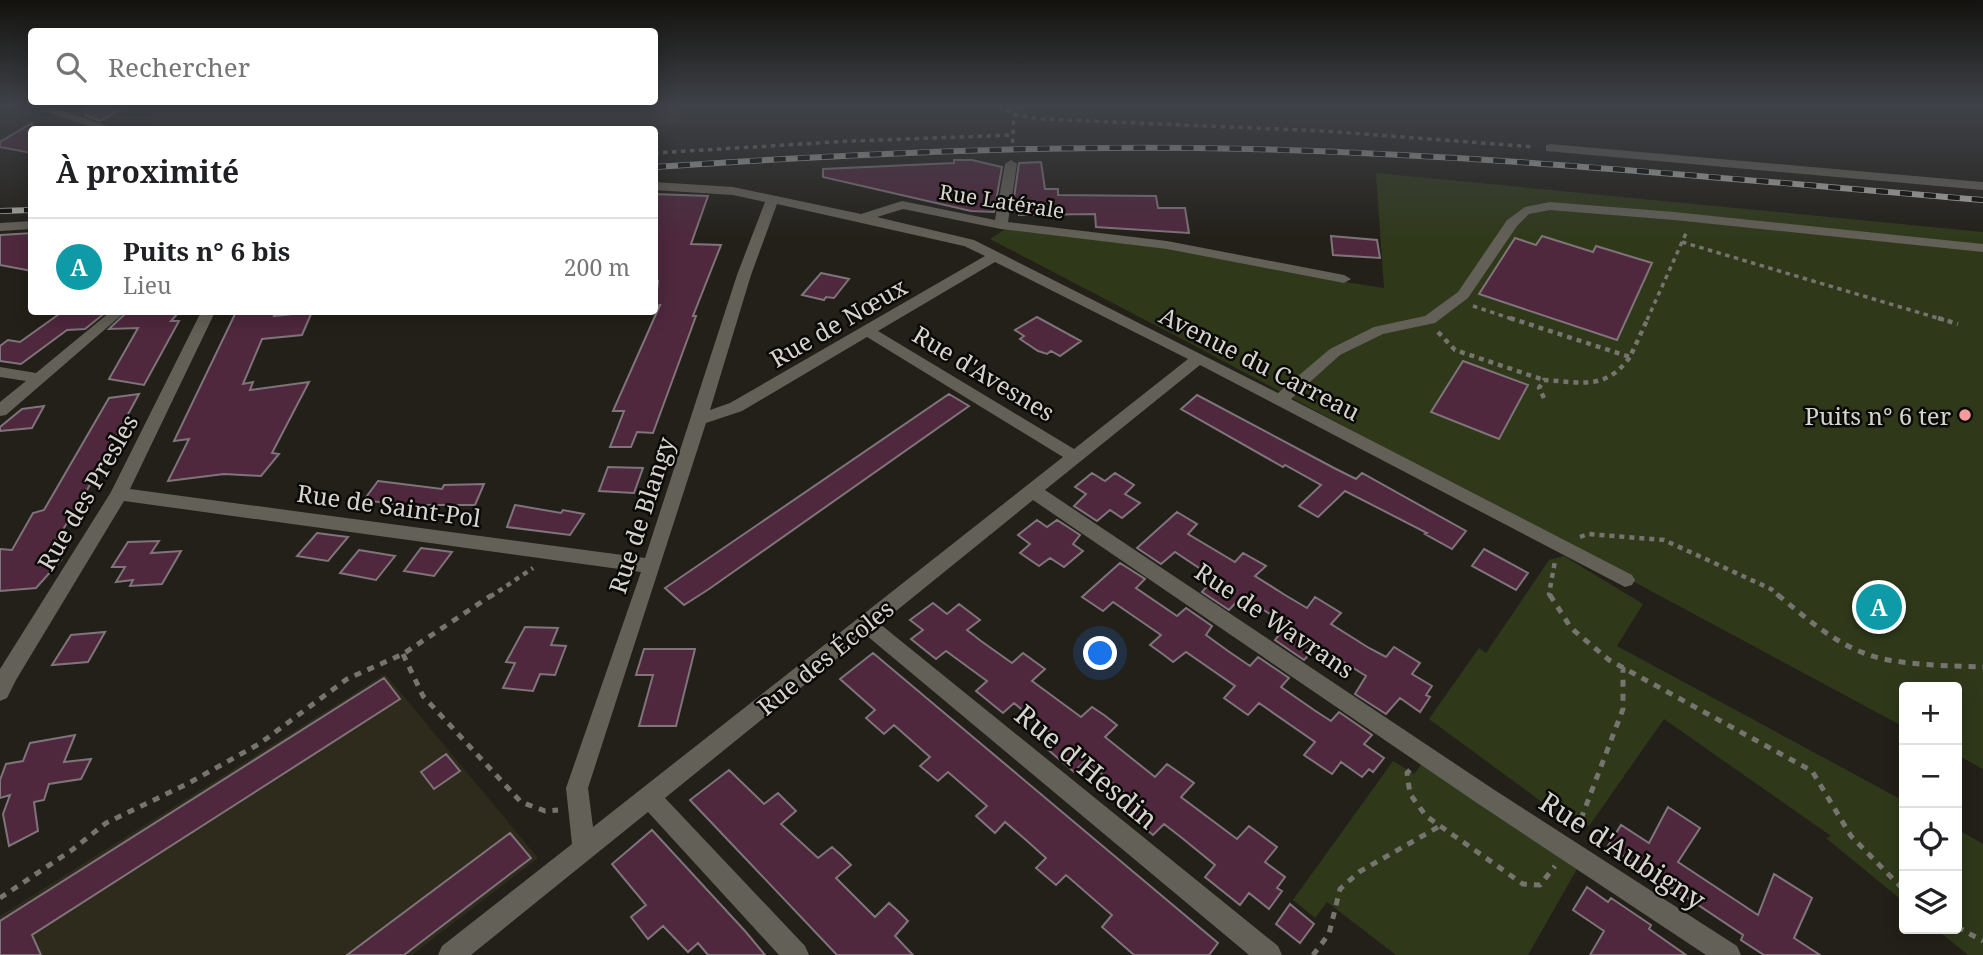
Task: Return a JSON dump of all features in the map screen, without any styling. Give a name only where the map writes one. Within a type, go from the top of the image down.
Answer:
[{"type":"street","points":[[1568,150],[1983,186]]},
{"type":"street","points":[[1001,225],[1011,164]]},
{"type":"street","points":[[658,186],[699,187],[773,198],[862,218]]},
{"type":"street","name":"Rue de Blangy","points":[[584,850],[577,788],[700,419],[744,275],[773,198]]},
{"type":"street","name":"Rue Latérale","points":[[862,218],[902,205],[1001,225],[1167,245],[1343,279]]},
{"type":"street","points":[[1280,400],[1335,352],[1380,330],[1430,320],[1463,295],[1512,223],[1525,211],[1550,206],[1983,248]]},
{"type":"street","name":"Avenue du Carreau","points":[[862,218],[969,243],[1199,358],[1625,580]]},
{"type":"street","points":[[0,227],[28,225]]},
{"type":"street","name":"Rue de Nœux","points":[[700,419],[736,407],[995,256]]},
{"type":"street","points":[[0,411],[8,400],[114,315]]},
{"type":"street","name":"Rue des Presles","points":[[0,692],[7,676],[119,494],[207,315]]},
{"type":"street","name":"Rue d'Avesnes","points":[[868,331],[1075,457]]},
{"type":"street","name":"Rue des Écoles","points":[[451,955],[1199,358]]},
{"type":"street","points":[[0,372],[38,378]]},
{"type":"street","name":"Rue de Wavrans","points":[[1033,491],[1485,796]]},
{"type":"street","name":"Rue de Saint-Pol","points":[[119,494],[652,566]]},
{"type":"street","name":"Rue d'Hesdin","points":[[866,624],[1269,955]]},
{"type":"street","name":"Rue d'Aubigny","points":[[1485,796],[1728,955]]},
{"type":"street","points":[[650,798],[796,955]]},
{"type":"path","points":[[658,153],[710,150]]},
{"type":"path","points":[[1011,164],[1012,150]]},
{"type":"path","points":[[1430,320],[1455,350],[1545,380],[1586,384],[1608,380],[1622,371],[1630,357],[1693,218]]},
{"type":"path","points":[[1682,242],[1958,324]]},
{"type":"path","points":[[1456,300],[1630,357]]},
{"type":"path","points":[[1544,398],[1539,388],[1545,380]]},
{"type":"path","points":[[1899,885],[1851,835],[1812,771],[1609,660],[1572,628],[1549,594],[1558,544],[1588,534],[1664,540],[1771,589],[1824,633],[1870,656],[1935,665],[1983,667]]},
{"type":"path","points":[[0,898],[72,850],[106,823],[259,744],[347,679],[403,654],[556,552]]},
{"type":"path","points":[[403,654],[422,696],[521,802],[545,811],[579,807]]},
{"type":"path","points":[[1608,747],[1623,709],[1623,667]]},
{"type":"path","points":[[1313,955],[1329,934],[1340,889],[1359,872],[1440,826]]},
{"type":"path","points":[[1962,929],[1983,942]]},
{"type":"shaded area","points":[[385,674],[538,858],[412,955],[0,955],[0,916]]},
{"type":"green space","points":[[1376,173],[1983,232],[1983,769],[1962,758],[1962,682],[1899,682],[1899,724],[1197,347],[990,239],[1010,226],[1165,241],[1346,282],[1384,288]]},
{"type":"green space","points":[[1564,556],[1643,604],[1617,646],[1899,798],[1899,898],[1826,838],[1831,836],[1664,719],[1589,826],[1558,805],[1546,805],[1429,719],[1479,648],[1486,653],[1549,560]]},
{"type":"green space","points":[[1393,761],[1414,774],[1423,762],[1577,869],[1528,955],[1396,955],[1327,902],[1315,918],[1293,900]]},
{"type":"green space","points":[[1962,832],[1983,844],[1983,955],[1968,955],[1942,934],[1962,934]]},
{"type":"building","points":[[954,160],[972,160],[1002,167],[994,212],[971,211],[823,177],[823,169],[954,163]]},
{"type":"building","points":[[1041,162],[1045,189],[1058,189],[1058,195],[1156,196],[1158,208],[1185,208],[1189,233],[1096,227],[1095,214],[1019,215],[1019,212],[1012,212],[1019,163]]},
{"type":"building","points":[[658,194],[708,196],[691,244],[721,245],[693,316],[696,316],[653,433],[637,432],[631,447],[610,447],[624,411],[613,411],[656,315],[658,315]]},
{"type":"building","points":[[28,233],[28,270],[0,265],[0,235]]},
{"type":"building","points":[[1331,236],[1377,240],[1380,258],[1333,255]]},
{"type":"building","points":[[1542,236],[1593,252],[1596,246],[1652,263],[1617,340],[1479,294],[1515,238],[1536,245]]},
{"type":"building","points":[[821,273],[849,279],[834,298],[826,297],[824,300],[802,295]]},
{"type":"building","points":[[58,315],[102,315],[85,329],[67,330],[21,364],[0,361],[0,346],[8,340],[20,342]]},
{"type":"building","points":[[124,315],[176,315],[171,321],[179,321],[144,385],[109,379],[138,328],[109,329]]},
{"type":"building","points":[[235,315],[311,315],[302,335],[262,339],[243,384],[253,382],[250,390],[309,382],[272,453],[279,454],[261,476],[224,474],[168,481],[189,439],[174,441]]},
{"type":"building","points":[[1037,317],[1081,341],[1060,356],[1051,351],[1047,354],[1038,351],[1020,339],[1024,336],[1015,330]]},
{"type":"building","points":[[1463,361],[1528,385],[1499,439],[1431,412]]},
{"type":"building","points":[[139,394],[86,492],[45,559],[61,560],[36,588],[0,591],[0,549],[12,550],[33,513],[44,510],[109,398]]},
{"type":"building","points":[[949,394],[969,406],[709,589],[684,605],[665,588]]},
{"type":"building","points":[[1197,395],[1356,479],[1362,473],[1466,531],[1452,549],[1425,534],[1427,533],[1345,491],[1318,517],[1299,506],[1321,485],[1285,465],[1283,467],[1181,409]]},
{"type":"building","points":[[44,406],[32,428],[0,431],[0,427],[22,409]]},
{"type":"building","points":[[608,467],[643,468],[634,493],[599,491]]},
{"type":"building","points":[[1092,473],[1105,481],[1115,473],[1134,485],[1125,494],[1140,503],[1122,518],[1110,510],[1097,521],[1074,506],[1086,494],[1075,487]]},
{"type":"building","points":[[378,481],[442,489],[444,485],[484,484],[475,505],[401,505],[364,500]]},
{"type":"building","points":[[515,505],[584,514],[570,535],[507,527]]},
{"type":"building","points":[[1177,512],[1197,524],[1188,534],[1235,562],[1243,553],[1266,566],[1255,576],[1285,595],[1307,608],[1315,597],[1341,613],[1331,624],[1369,648],[1386,657],[1394,647],[1420,663],[1412,674],[1432,686],[1426,695],[1430,697],[1420,712],[1400,698],[1386,714],[1355,694],[1366,676],[1318,645],[1304,660],[1275,640],[1287,625],[1242,596],[1229,610],[1202,592],[1214,578],[1175,552],[1161,564],[1137,548]]},
{"type":"building","points":[[1037,520],[1047,527],[1057,520],[1080,535],[1073,544],[1083,551],[1064,567],[1050,558],[1039,566],[1020,553],[1030,544],[1018,535]]},
{"type":"building","points":[[317,533],[348,537],[328,561],[297,556]]},
{"type":"building","points":[[159,541],[151,553],[181,551],[162,584],[130,586],[133,580],[116,582],[125,567],[112,567],[128,542]]},
{"type":"building","points":[[421,548],[452,552],[434,576],[404,571]]},
{"type":"building","points":[[1484,549],[1528,573],[1516,590],[1472,566]]},
{"type":"building","points":[[359,550],[395,556],[376,580],[340,573]]},
{"type":"building","points":[[1120,563],[1145,579],[1136,588],[1177,616],[1186,608],[1212,626],[1206,635],[1250,666],[1258,657],[1289,678],[1281,687],[1314,710],[1331,721],[1339,712],[1372,735],[1364,744],[1384,758],[1373,772],[1369,769],[1362,777],[1341,762],[1332,774],[1304,755],[1315,742],[1259,703],[1248,715],[1224,698],[1235,686],[1186,652],[1173,662],[1150,645],[1161,635],[1113,602],[1103,611],[1082,597]]},
{"type":"building","points":[[933,603],[947,614],[959,604],[980,620],[967,630],[981,641],[1012,663],[1023,653],[1045,669],[1032,681],[1081,717],[1092,707],[1117,725],[1105,737],[1155,777],[1167,764],[1194,783],[1181,797],[1237,839],[1249,826],[1277,847],[1265,862],[1285,877],[1277,888],[1282,891],[1269,909],[1249,893],[1240,905],[1205,877],[1215,865],[1182,838],[1164,824],[1153,835],[1121,809],[1131,798],[1103,775],[1085,761],[1074,772],[1046,748],[1056,738],[1014,703],[1003,713],[976,691],[987,681],[946,651],[936,659],[911,639],[923,630],[910,620]]},
{"type":"building","points":[[525,627],[558,628],[551,645],[566,646],[555,675],[540,674],[533,691],[503,688],[515,663],[506,662]]},
{"type":"building","points":[[105,632],[88,662],[52,665],[71,635]]},
{"type":"building","points":[[644,649],[695,649],[676,726],[639,726],[653,675],[636,675]]},
{"type":"building","points":[[873,653],[1218,943],[1209,955],[1134,955],[1102,927],[1112,915],[1066,875],[1056,885],[1036,868],[1046,858],[1005,822],[995,833],[976,816],[987,806],[948,772],[938,781],[920,766],[930,757],[894,725],[884,734],[866,718],[875,710],[840,679]]},
{"type":"building","points":[[384,678],[400,699],[32,935],[41,955],[0,955],[0,921]]},
{"type":"building","points":[[75,735],[64,762],[91,759],[81,779],[49,784],[44,800],[34,802],[38,831],[9,846],[3,814],[10,795],[0,798],[0,780],[6,764],[23,761],[30,743]]},
{"type":"building","points":[[446,754],[460,771],[434,789],[421,772]]},
{"type":"building","points":[[729,770],[764,804],[778,793],[796,811],[781,824],[818,858],[832,847],[851,865],[836,878],[875,917],[889,903],[908,921],[895,936],[913,955],[837,955],[690,800]]},
{"type":"building","points":[[1668,807],[1700,828],[1678,862],[1758,915],[1774,874],[1812,898],[1794,938],[1820,955],[1764,955],[1741,940],[1743,935],[1671,887],[1668,892],[1630,866],[1632,862],[1608,846],[1621,825],[1649,843]]},
{"type":"building","points":[[652,830],[765,955],[708,955],[698,943],[688,952],[663,926],[648,939],[631,917],[646,905],[612,864]]},
{"type":"building","points":[[510,833],[531,858],[404,955],[347,955]]},
{"type":"building","points":[[1587,887],[1608,902],[1611,898],[1651,925],[1649,929],[1686,955],[1590,955],[1604,931],[1573,910]]},
{"type":"building","points":[[1290,904],[1314,924],[1300,943],[1276,924]]},
{"type":"railway","points":[[658,167],[1022,150]]},
{"type":"railway","points":[[1266,150],[1525,162],[1983,200]]},
{"type":"railway","points":[[0,211],[28,210]]},
{"type":"place","name":"Puits n° 6 ter","points":[[1965,415]]},
{"type":"place","name":"Puits n° 6 bis","points":[[1879,607]]}]
